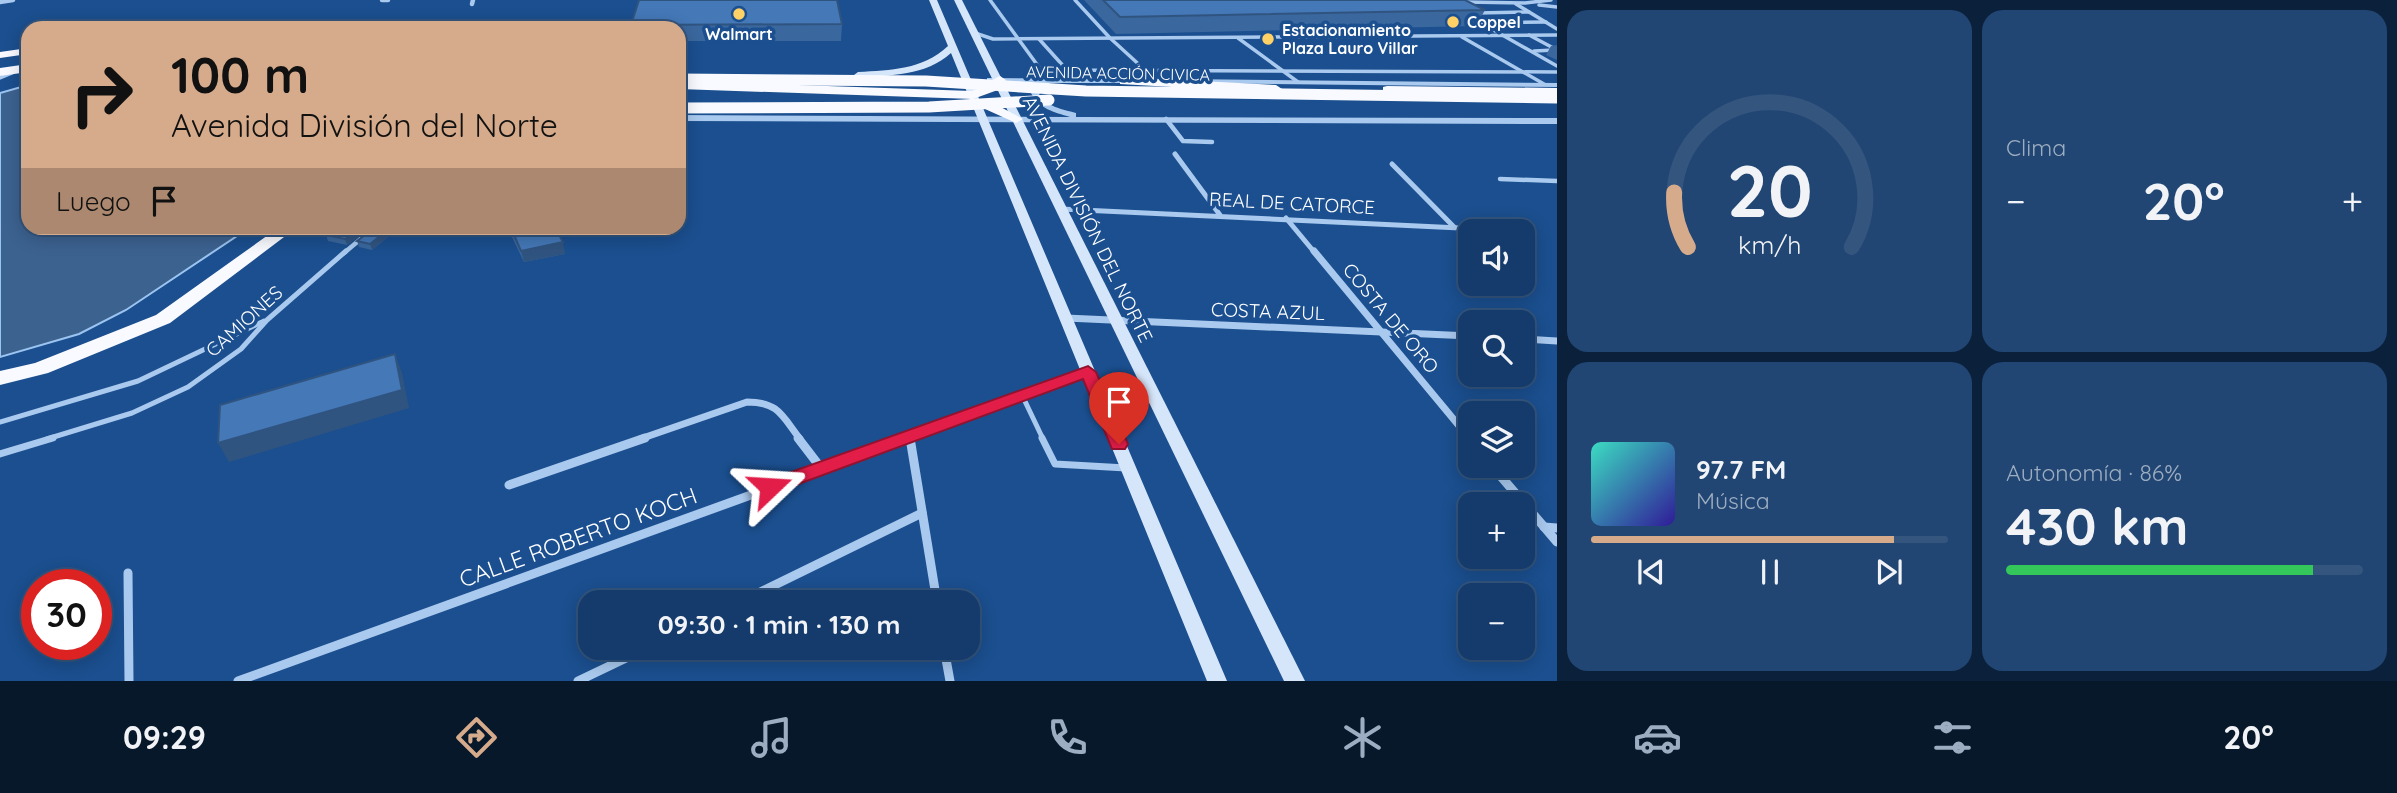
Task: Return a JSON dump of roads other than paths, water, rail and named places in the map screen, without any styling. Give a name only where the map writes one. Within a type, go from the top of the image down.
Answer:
[{"type":"highway","points":[[0,55],[21,52]]},
{"type":"highway","points":[[0,72],[21,69]]},
{"type":"highway","points":[[686,91],[974,99],[1000,80]]},
{"type":"highway","name":"AVENIDA ACCIÓN CIVICA","points":[[686,91],[913,81],[1086,91],[1557,98]]},
{"type":"highway","points":[[1124,81],[1276,89],[1557,92]]},
{"type":"highway","points":[[686,91],[974,99],[1016,119]]},
{"type":"highway","name":"AVENIDA ACCIÓN CIVICA","points":[[686,91],[917,107],[1087,98],[1557,106]]},
{"type":"highway","points":[[0,378],[41,368],[163,319],[278,235]]},
{"type":"main road","points":[[933,0],[1217,681]]},
{"type":"main road","name":"AVENIDA DIVISIÓN DEL NORTE","points":[[958,0],[983,39],[1016,119],[1295,681]]},
{"type":"main road","points":[[858,75],[928,65],[943,57],[951,48]]},
{"type":"street","points":[[0,2],[13,0]]},
{"type":"street","points":[[382,0],[388,0]]},
{"type":"street","name":"AVENIDA ACCIÓN CIVICA","points":[[686,91],[858,75],[1000,80],[1557,85]]},
{"type":"street","points":[[1064,80],[1039,87],[1035,93],[1036,99],[1057,110],[1096,119]]},
{"type":"street","points":[[686,118],[1557,121]]},
{"type":"street","points":[[1175,154],[1220,215]]},
{"type":"street","points":[[1392,164],[1454,227]]},
{"type":"street","name":"REAL DE CATORCE","points":[[1060,209],[1458,227]]},
{"type":"street","name":"COSTA DE ORO","points":[[1286,218],[1458,425]]},
{"type":"street","name":"COSTA AZUL","points":[[1066,318],[1458,335]]},
{"type":"street","points":[[1535,340],[1557,341]]},
{"type":"street","name":"CALLE ROBERTO KOCH","points":[[239,681],[1088,372]]},
{"type":"street","points":[[509,485],[747,402],[765,402],[778,410],[821,468]]},
{"type":"street","points":[[910,436],[935,590]]},
{"type":"street","points":[[1502,478],[1557,542]]},
{"type":"street","points":[[765,590],[922,513]]},
{"type":"street","points":[[1544,527],[1557,528]]},
{"type":"street","points":[[128,573],[129,681]]},
{"type":"street","points":[[578,681],[622,660]]},
{"type":"street","points":[[946,660],[950,681]]},
{"type":"lane","points":[[990,0],[1041,70],[1557,72]]},
{"type":"lane","points":[[1074,0],[1145,70]]},
{"type":"lane","points":[[1511,0],[1557,29]]},
{"type":"lane","points":[[1515,3],[1551,0]]},
{"type":"lane","points":[[1456,2],[1557,7]]},
{"type":"lane","points":[[1476,13],[1529,12]]},
{"type":"lane","points":[[1472,18],[1557,66]]},
{"type":"lane","points":[[1481,23],[1546,22]]},
{"type":"lane","points":[[1528,35],[1557,50]]},
{"type":"lane","points":[[983,39],[1557,35]]},
{"type":"lane","points":[[1460,36],[1544,85]]},
{"type":"lane","points":[[1238,37],[1298,82]]},
{"type":"lane","points":[[1037,39],[1064,69]]},
{"type":"lane","points":[[1531,51],[1557,50]]},
{"type":"lane","points":[[0,78],[21,70]]},
{"type":"lane","points":[[1166,119],[1184,141],[1212,142]]},
{"type":"lane","points":[[1500,179],[1557,181]]},
{"type":"lane","name":"CAMIONES","points":[[0,454],[132,413],[188,387],[241,349],[267,320],[365,235]]},
{"type":"lane","points":[[0,422],[138,381],[267,320]]},
{"type":"lane","points":[[1022,395],[1055,464],[1129,468]]},
{"type":"water","points":[[21,87],[21,235],[238,235],[126,310],[79,334],[0,357],[0,93]]},
{"type":"place","name":"Walmart","points":[[739,14]]},
{"type":"place","name":"Coppel","points":[[1453,22]]},
{"type":"place","name":"Estacionamiento Plaza Lauro Villar","points":[[1268,39]]}]
